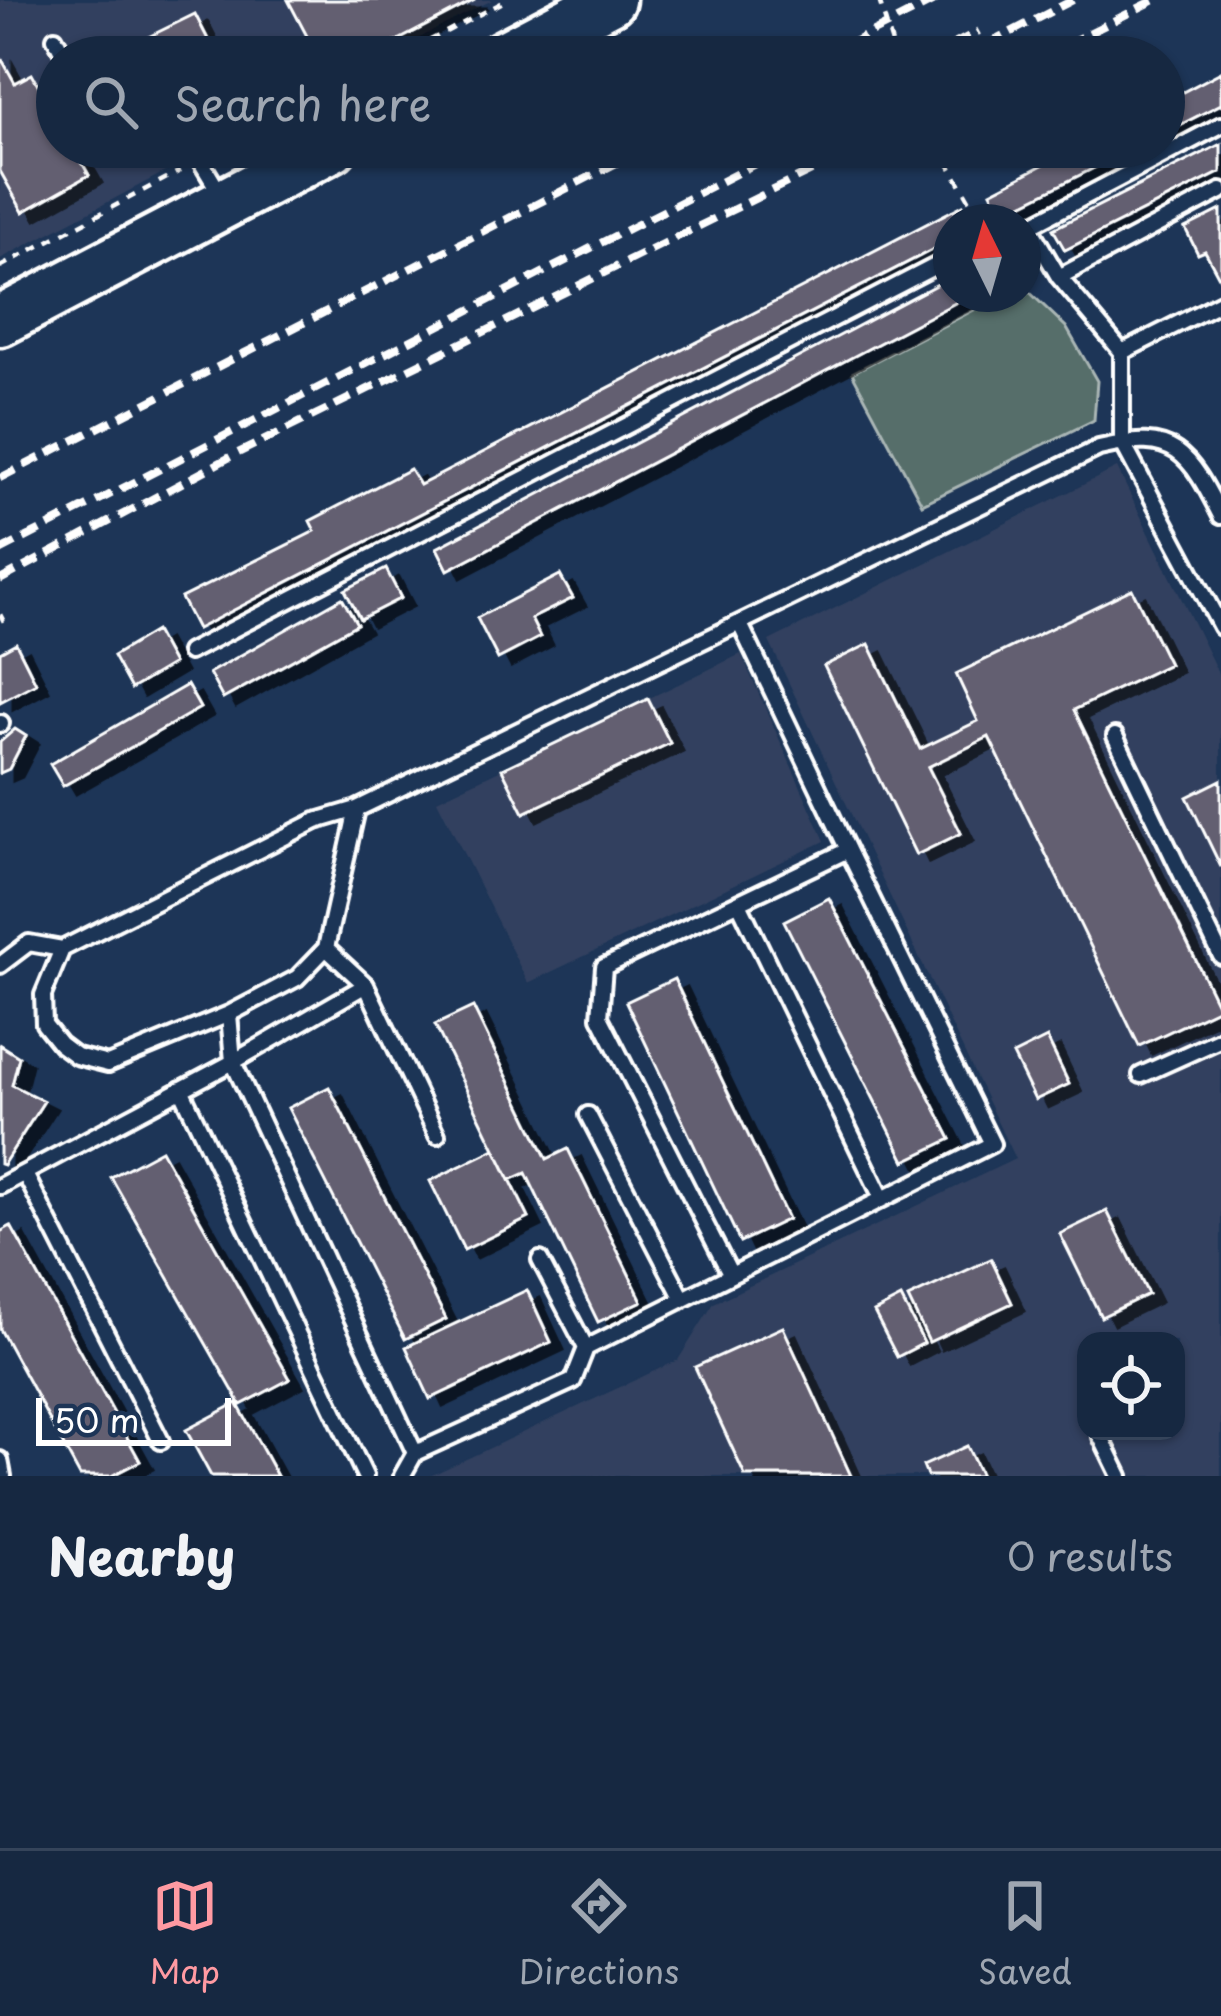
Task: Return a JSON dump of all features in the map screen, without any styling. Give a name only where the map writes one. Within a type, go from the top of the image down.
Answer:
[{"type":"highway","points":[[542,36],[610,0]]},
{"type":"highway","points":[[0,321],[292,168]]},
{"type":"lane","points":[[1185,143],[1221,124]]},
{"type":"lane","points":[[205,168],[226,203]]},
{"type":"lane","points":[[1041,218],[1137,168]]},
{"type":"lane","points":[[1059,277],[1221,191]]},
{"type":"lane","points":[[1041,249],[1121,352],[1122,442],[1221,627]]},
{"type":"lane","points":[[189,652],[933,267]]},
{"type":"lane","points":[[1121,352],[1221,302]]},
{"type":"lane","points":[[0,965],[29,943],[62,949],[316,821],[357,809],[1100,448],[1122,442],[1162,442],[1187,458],[1221,516]]},
{"type":"lane","points":[[402,1476],[415,1454],[573,1381],[586,1348],[992,1144],[740,624]]},
{"type":"lane","points":[[1115,736],[1221,956]]},
{"type":"lane","points":[[62,949],[44,995],[44,1024],[76,1056],[107,1064],[229,1014],[297,978],[326,948],[357,809]]},
{"type":"lane","points":[[730,1273],[600,1017],[604,967],[848,850]]},
{"type":"lane","points":[[740,903],[882,1198]]},
{"type":"lane","points":[[326,948],[366,985],[437,1135]]},
{"type":"lane","points":[[0,1186],[366,985]]},
{"type":"lane","points":[[229,1014],[233,1062],[415,1454]]},
{"type":"lane","points":[[1142,1075],[1221,1039]]},
{"type":"lane","points":[[181,1089],[365,1476]]},
{"type":"lane","points":[[588,1115],[682,1298]]},
{"type":"lane","points":[[25,1174],[161,1441]]},
{"type":"lane","points":[[540,1260],[586,1348]]},
{"type":"lane","points":[[1102,1440],[1120,1476]]},
{"type":"lane","points":[[0,1460],[3,1476]]},
{"type":"path","points":[[438,36],[507,0]]},
{"type":"path","points":[[880,0],[890,36]]},
{"type":"path","points":[[0,267],[185,168]]},
{"type":"path","points":[[952,168],[972,204]]},
{"type":"shaded area","points":[[0,0],[492,0],[424,36],[36,36],[36,168],[172,168],[0,259]]},
{"type":"shaded area","points":[[1117,468],[1221,679],[1221,1476],[430,1476],[678,1360],[714,1303],[1015,1159],[769,641]]},
{"type":"shaded area","points":[[741,654],[825,841],[528,983],[437,800]]},
{"type":"green space","points":[[1041,303],[1066,327],[1097,381],[1094,420],[922,504],[852,373],[970,312],[1041,312]]},
{"type":"building","points":[[288,0],[475,0],[406,36],[307,36]]},
{"type":"building","points":[[195,14],[206,36],[150,36]]},
{"type":"building","points":[[0,56],[15,83],[32,74],[36,81],[36,168],[85,168],[89,175],[23,212],[0,171]]},
{"type":"building","points":[[1221,72],[1221,104],[1185,122],[1185,91]]},
{"type":"building","points":[[1221,144],[1221,172],[1065,250],[1053,229],[1174,168],[1185,168],[1185,162]]},
{"type":"building","points":[[1037,168],[1094,168],[1022,204],[997,204],[991,192]]},
{"type":"building","points":[[1221,210],[1220,279],[1205,251],[1198,254],[1185,228]]},
{"type":"building","points":[[933,220],[933,249],[197,629],[181,598],[315,531],[310,521],[410,469],[420,485]]},
{"type":"building","points":[[933,286],[933,312],[938,312],[448,570],[437,548]]},
{"type":"building","points":[[386,569],[401,598],[360,619],[345,590]]},
{"type":"building","points":[[560,575],[573,598],[531,619],[540,637],[498,659],[477,618]]},
{"type":"building","points":[[1132,589],[1169,664],[1074,710],[1219,1008],[1139,1046],[989,737],[928,767],[961,833],[916,855],[824,666],[869,644],[920,749],[978,721],[956,674]]},
{"type":"building","points":[[342,598],[357,624],[223,699],[209,673]]},
{"type":"building","points":[[155,631],[173,664],[131,689],[113,656]]},
{"type":"building","points":[[16,643],[36,683],[0,702],[0,652]]},
{"type":"building","points":[[187,685],[200,708],[63,786],[50,764]]},
{"type":"building","points":[[648,699],[670,743],[524,813],[502,769]]},
{"type":"building","points":[[15,729],[26,736],[9,769],[0,773],[0,742]]},
{"type":"building","points":[[1221,780],[1221,867],[1187,797]]},
{"type":"building","points":[[829,898],[951,1139],[905,1161],[784,921]]},
{"type":"building","points":[[674,979],[788,1219],[740,1242],[626,1002]]},
{"type":"building","points":[[473,1007],[547,1159],[568,1149],[642,1301],[598,1322],[526,1173],[510,1180],[435,1025]]},
{"type":"building","points":[[1047,1038],[1069,1084],[1035,1100],[1013,1055]]},
{"type":"building","points":[[0,1045],[19,1057],[12,1085],[44,1101],[3,1165],[0,1164]]},
{"type":"building","points":[[329,1087],[446,1319],[405,1339],[288,1108]]},
{"type":"building","points":[[495,1149],[529,1218],[464,1250],[430,1181]]},
{"type":"building","points":[[161,1150],[290,1379],[241,1405],[111,1177]]},
{"type":"building","points":[[1107,1211],[1148,1294],[1101,1317],[1060,1234]]},
{"type":"building","points":[[11,1226],[140,1461],[111,1476],[80,1476],[0,1329],[0,1232]]},
{"type":"building","points":[[991,1259],[1012,1303],[929,1342],[908,1298]]},
{"type":"building","points":[[527,1290],[551,1342],[430,1399],[406,1347]]},
{"type":"building","points":[[901,1298],[924,1343],[897,1357],[874,1312]]},
{"type":"building","points":[[783,1327],[851,1476],[745,1476],[695,1367]]},
{"type":"building","points":[[237,1403],[277,1476],[211,1476],[186,1430]]},
{"type":"building","points":[[967,1446],[981,1476],[927,1476],[923,1466]]},
{"type":"railway","points":[[865,36],[936,0]]},
{"type":"railway","points":[[1004,36],[1073,0]]},
{"type":"railway","points":[[1083,36],[1155,0]]},
{"type":"railway","points":[[969,36],[979,31]]},
{"type":"railway","points":[[0,478],[607,168]]},
{"type":"railway","points":[[0,551],[747,168]]},
{"type":"railway","points":[[0,580],[234,455],[817,168]]},
{"type":"railway","points":[[0,619],[4,617]]}]
